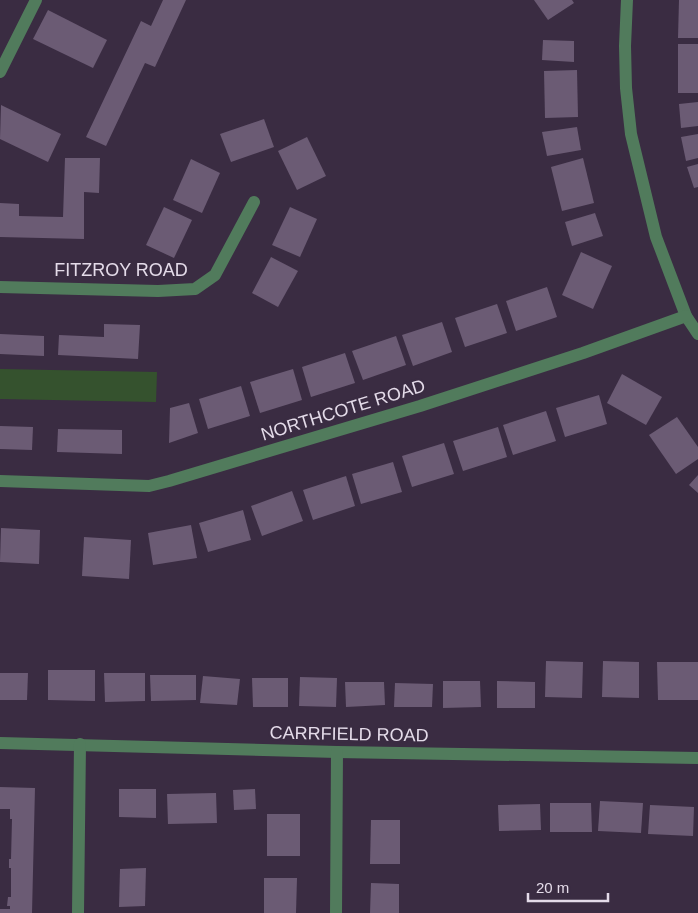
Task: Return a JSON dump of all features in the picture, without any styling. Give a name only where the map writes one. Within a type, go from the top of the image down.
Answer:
[{"type":"street","points":[[0,72],[36,0]]},
{"type":"street","points":[[627,0],[625,46],[631,134],[656,237],[686,316],[698,334]]},
{"type":"street","name":"FITZROY ROAD","points":[[0,287],[158,291],[195,289],[215,275],[254,202]]},
{"type":"street","name":"NORTHCOTE ROAD","points":[[0,481],[149,486],[420,406],[686,316]]},
{"type":"street","name":"CARRFIELD ROAD","points":[[0,743],[337,752],[698,758]]},
{"type":"street","points":[[78,913],[80,744]]},
{"type":"street","points":[[336,913],[337,752]]},
{"type":"green space","points":[[0,369],[157,372],[156,402],[0,399]]},
{"type":"building","points":[[163,0],[186,0],[155,67],[145,63],[106,146],[86,137],[141,21],[151,26]]},
{"type":"building","points":[[534,0],[572,0],[574,3],[548,20]]},
{"type":"building","points":[[679,0],[698,0],[698,38],[678,38]]},
{"type":"building","points":[[48,10],[107,40],[93,68],[33,39]]},
{"type":"building","points":[[543,40],[574,41],[574,62],[542,60]]},
{"type":"building","points":[[678,44],[698,44],[698,93],[678,93]]},
{"type":"building","points":[[577,70],[578,117],[545,118],[544,71]]},
{"type":"building","points":[[698,102],[698,126],[681,128],[679,104]]},
{"type":"building","points":[[1,105],[61,134],[48,162],[0,139]]},
{"type":"building","points":[[264,119],[274,147],[231,162],[220,134]]},
{"type":"building","points":[[577,127],[581,150],[547,156],[542,132]]},
{"type":"building","points":[[698,134],[698,158],[686,161],[681,137]]},
{"type":"building","points":[[307,137],[326,176],[297,190],[278,151]]},
{"type":"building","points":[[65,158],[100,158],[99,193],[84,192],[84,239],[0,237],[0,203],[19,204],[19,216],[63,217]]},
{"type":"building","points":[[583,158],[594,203],[562,211],[551,167]]},
{"type":"building","points":[[191,159],[220,173],[202,213],[173,200]]},
{"type":"building","points":[[698,164],[698,187],[694,188],[687,167]]},
{"type":"building","points":[[164,207],[192,220],[174,258],[146,245]]},
{"type":"building","points":[[290,207],[317,219],[300,257],[272,245]]},
{"type":"building","points":[[595,213],[603,236],[572,246],[565,222]]},
{"type":"building","points":[[581,252],[612,266],[593,309],[562,295]]},
{"type":"building","points":[[271,257],[298,271],[278,307],[252,293]]},
{"type":"building","points":[[547,287],[557,317],[516,331],[506,301]]},
{"type":"building","points":[[497,304],[507,333],[465,347],[455,318]]},
{"type":"building","points":[[442,322],[452,352],[413,366],[402,335]]},
{"type":"building","points":[[104,324],[140,325],[138,359],[58,355],[59,335],[104,337]]},
{"type":"building","points":[[0,334],[44,336],[44,356],[0,354]]},
{"type":"building","points":[[396,336],[406,365],[363,380],[352,351]]},
{"type":"building","points":[[345,353],[355,383],[311,397],[302,367]]},
{"type":"building","points":[[293,369],[302,400],[260,413],[250,382]]},
{"type":"building","points":[[622,374],[662,397],[646,425],[607,403]]},
{"type":"building","points":[[241,386],[250,416],[208,429],[199,399]]},
{"type":"building","points":[[599,395],[607,424],[565,437],[556,408]]},
{"type":"building","points":[[189,403],[198,433],[169,443],[170,408]]},
{"type":"building","points":[[546,411],[556,441],[513,455],[503,425]]},
{"type":"building","points":[[677,417],[698,447],[698,459],[676,474],[649,435]]},
{"type":"building","points":[[0,426],[33,427],[32,450],[0,449]]},
{"type":"building","points":[[498,427],[507,457],[463,471],[453,441]]},
{"type":"building","points":[[58,429],[122,430],[122,454],[57,452]]},
{"type":"building","points":[[444,443],[454,474],[412,487],[402,456]]},
{"type":"building","points":[[393,462],[402,492],[361,504],[352,474]]},
{"type":"building","points":[[698,475],[698,493],[689,485]]},
{"type":"building","points":[[346,476],[355,506],[313,520],[303,490]]},
{"type":"building","points":[[292,491],[303,521],[262,536],[251,506]]},
{"type":"building","points":[[243,510],[251,540],[208,552],[199,523]]},
{"type":"building","points":[[191,525],[197,558],[153,565],[148,533]]},
{"type":"building","points":[[1,528],[40,530],[39,564],[0,562]]},
{"type":"building","points":[[84,537],[131,540],[129,579],[82,576]]},
{"type":"building","points":[[546,661],[583,662],[582,698],[545,697]]},
{"type":"building","points":[[603,661],[639,662],[639,698],[602,697]]},
{"type":"building","points":[[657,662],[698,662],[698,700],[658,700]]},
{"type":"building","points":[[48,670],[95,670],[95,701],[48,700]]},
{"type":"building","points":[[0,673],[28,673],[27,700],[0,700]]},
{"type":"building","points":[[104,673],[145,673],[145,701],[105,702]]},
{"type":"building","points":[[150,675],[196,675],[196,700],[151,701]]},
{"type":"building","points":[[203,676],[240,679],[237,705],[200,703]]},
{"type":"building","points":[[300,677],[337,678],[336,707],[299,706]]},
{"type":"building","points":[[252,678],[288,678],[288,707],[253,707]]},
{"type":"building","points":[[443,681],[480,681],[481,707],[443,708]]},
{"type":"building","points":[[497,681],[535,682],[535,708],[497,708]]},
{"type":"building","points":[[345,682],[384,682],[385,705],[346,707]]},
{"type":"building","points":[[395,683],[433,684],[432,707],[394,707]]},
{"type":"building","points":[[0,787],[35,788],[32,913],[0,913],[0,909],[10,909],[10,906],[7,906],[8,897],[11,897],[11,868],[9,868],[9,859],[11,859],[12,819],[10,819],[10,809],[0,809]]},
{"type":"building","points":[[119,789],[156,789],[156,818],[119,817]]},
{"type":"building","points":[[255,789],[256,809],[234,810],[233,790]]},
{"type":"building","points":[[216,793],[217,823],[168,824],[167,794]]},
{"type":"building","points":[[600,801],[643,803],[641,833],[598,831]]},
{"type":"building","points":[[550,803],[591,803],[592,832],[550,832]]},
{"type":"building","points":[[540,804],[541,830],[499,831],[498,805]]},
{"type":"building","points":[[650,805],[694,807],[693,836],[648,834]]},
{"type":"building","points":[[267,814],[300,814],[300,856],[267,856]]},
{"type":"building","points":[[371,820],[400,820],[400,864],[370,864]]},
{"type":"building","points":[[146,868],[145,906],[119,907],[120,869]]},
{"type":"building","points":[[264,878],[297,878],[296,913],[264,913]]},
{"type":"building","points":[[371,883],[399,884],[399,913],[370,913]]}]
